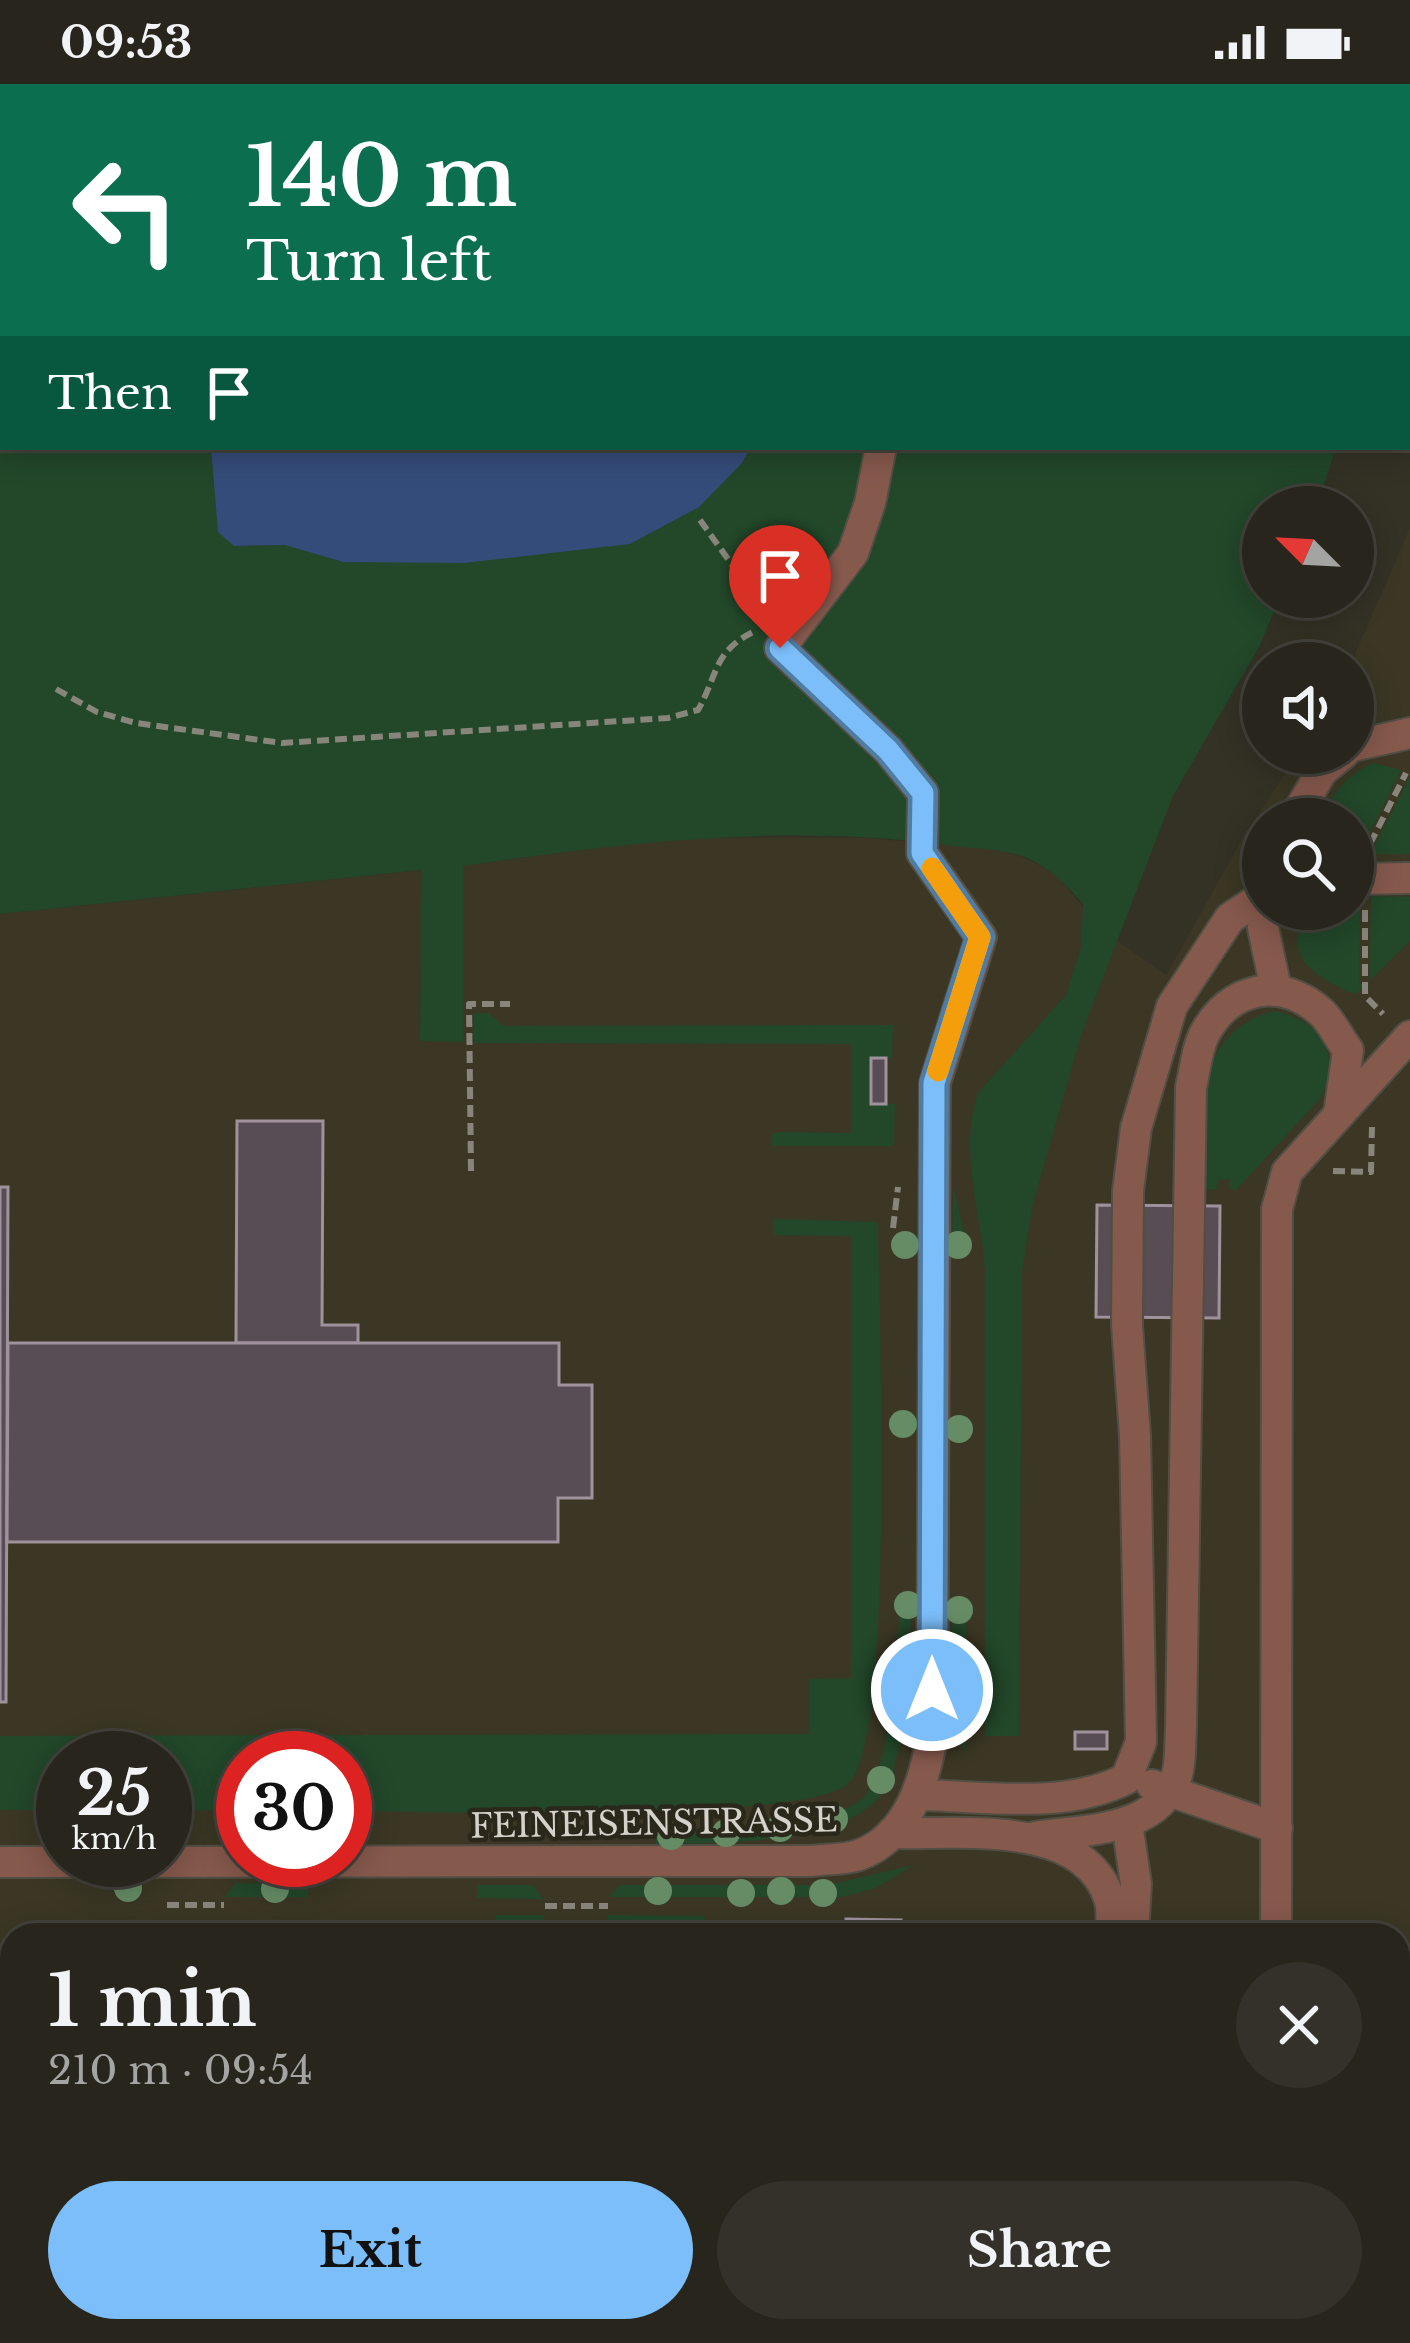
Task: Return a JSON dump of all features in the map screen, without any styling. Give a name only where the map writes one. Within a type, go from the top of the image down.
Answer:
[{"type":"street","points":[[880,450],[853,553],[780,648],[888,750],[923,793],[922,853],[980,937],[934,1083],[932,1737],[924,1783],[892,1833]]},
{"type":"street","points":[[1374,742],[1410,734]]},
{"type":"street","points":[[1374,877],[1410,878]]},
{"type":"street","points":[[1126,1779],[1141,1742],[1135,1436],[1126,1325],[1128,1191],[1136,1128],[1172,1006],[1230,918],[1242,910]]},
{"type":"street","points":[[1263,930],[1276,989]]},
{"type":"street","points":[[892,1833],[1035,1837],[1127,1823],[1153,1810],[1177,1777],[1192,1087],[1202,1037],[1223,1006],[1255,989],[1284,989],[1322,1012],[1348,1050],[1339,1114]]},
{"type":"street","points":[[1276,1923],[1277,1209],[1287,1172],[1339,1114],[1402,1030]]},
{"type":"street","points":[[918,1795],[1053,1797],[1100,1792],[1126,1779],[1277,1828]]},
{"type":"street","points":[[1127,1823],[1136,1884],[1134,1923]]},
{"type":"street","name":"FEINEISENSTRASSE","points":[[0,1862],[811,1861],[858,1856],[892,1833]]},
{"type":"street","points":[[1035,1837],[1094,1869],[1111,1900],[1111,1923]]},
{"type":"path","points":[[700,520],[758,598]]},
{"type":"path","points":[[56,688],[97,712],[136,723],[282,742],[668,718],[698,710],[712,686],[718,660],[732,642],[772,622]]},
{"type":"path","points":[[1374,846],[1406,773]]},
{"type":"path","points":[[1363,930],[1365,996],[1402,1030]]},
{"type":"path","points":[[471,1172],[469,1004],[510,1004]]},
{"type":"path","points":[[1323,1171],[1371,1172],[1372,1125]]},
{"type":"path","points":[[167,1905],[224,1905]]},
{"type":"path","points":[[545,1906],[608,1906]]},
{"type":"shaded area","points":[[1410,528],[1410,1923],[0,1923],[0,914],[462,866],[672,838],[865,838],[996,849],[1026,858],[1056,874],[1102,930],[1166,975],[1242,839],[1242,930],[1374,930],[1374,798],[1269,798],[1285,774],[1374,774],[1374,642],[1360,642]]},
{"type":"green space","points":[[0,450],[212,450],[234,546],[285,545],[343,562],[742,463],[749,450],[1335,450],[1324,486],[1242,486],[1242,618],[1271,618],[1261,642],[1242,642],[1242,676],[1173,796],[1081,1035],[1032,1207],[1022,1273],[1019,1736],[985,1736],[985,1270],[970,1137],[978,1093],[1066,995],[1081,947],[1083,904],[1058,878],[1027,858],[886,839],[704,839],[463,866],[463,1042],[420,1041],[421,870],[0,914]]},
{"type":"green space","points":[[1374,763],[1401,770],[1374,825],[1374,798],[1332,798],[1355,774],[1374,774]]},
{"type":"green space","points":[[1410,777],[1410,854],[1374,854]]},
{"type":"green space","points":[[1374,896],[1410,897],[1410,941],[1370,980]]},
{"type":"green space","points":[[1301,930],[1360,930],[1359,982],[1364,987],[1356,994],[1315,972],[1299,951]]},
{"type":"green space","points":[[1275,1011],[1305,1023],[1324,1042],[1327,1083],[1320,1099],[1237,1189],[1229,1190],[1229,1179],[1218,1180],[1217,1189],[1201,1190],[1203,1108],[1214,1058],[1227,1038],[1247,1022]]},
{"type":"green space","points":[[473,1013],[489,1013],[504,1026],[893,1025],[892,1058],[871,1059],[871,1103],[895,1104],[894,1146],[771,1146],[771,1134],[782,1132],[851,1133],[851,1044],[474,1043]]},
{"type":"green space","points":[[953,1185],[965,1236],[965,1254],[952,1254]]},
{"type":"green space","points":[[773,1219],[878,1222],[879,1606],[864,1747],[850,1782],[820,1796],[693,1810],[372,1811],[372,1735],[809,1734],[810,1679],[851,1678],[851,1236],[773,1235]]},
{"type":"green space","points":[[952,1604],[965,1604],[965,1753],[952,1699]]},
{"type":"green space","points":[[912,1606],[901,1734],[892,1774],[878,1798],[855,1816],[824,1829],[753,1841],[656,1844],[656,1831],[797,1822],[848,1808],[864,1797],[887,1735],[900,1607]]},
{"type":"green space","points":[[216,1735],[216,1811],[192,1810],[192,1736]]},
{"type":"green space","points":[[0,1736],[36,1736],[36,1810],[0,1810]]},
{"type":"green space","points":[[914,1865],[876,1888],[842,1897],[609,1897],[620,1885],[828,1885]]},
{"type":"green space","points":[[477,1885],[532,1885],[544,1899],[477,1898]]},
{"type":"green space","points":[[233,1887],[308,1887],[308,1897],[224,1897]]},
{"type":"green space","points":[[496,1915],[544,1915],[544,1923],[496,1923]]},
{"type":"green space","points":[[608,1915],[705,1916],[705,1923],[608,1923]]},
{"type":"water","points":[[211,450],[749,450],[699,507],[630,544],[464,563],[343,562],[285,545],[234,546],[218,532]]},
{"type":"building","points":[[871,1058],[886,1058],[886,1104],[871,1104]]},
{"type":"building","points":[[237,1121],[323,1121],[322,1325],[358,1325],[358,1343],[236,1343]]},
{"type":"building","points":[[0,1187],[8,1187],[6,1702],[0,1702]]},
{"type":"building","points":[[1097,1205],[1220,1206],[1219,1318],[1096,1317]]},
{"type":"building","points":[[8,1343],[559,1343],[559,1385],[592,1385],[592,1498],[558,1498],[558,1542],[7,1542]]},
{"type":"building","points":[[1075,1732],[1107,1732],[1107,1749],[1075,1749]]},
{"type":"building","points":[[846,1919],[901,1920],[901,1923],[846,1923]]},
{"type":"slow traffic","points":[[932,868],[980,937],[938,1071]]},
{"type":"route","points":[[780,648],[888,750],[923,793],[922,853],[980,937],[934,1083],[932,1690]]}]
